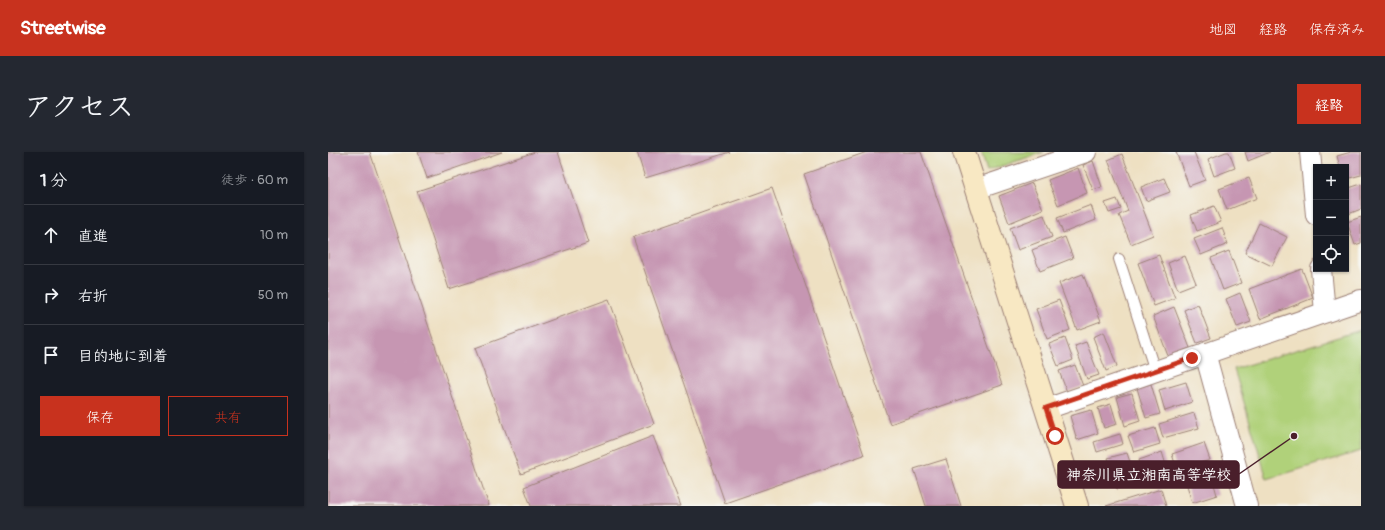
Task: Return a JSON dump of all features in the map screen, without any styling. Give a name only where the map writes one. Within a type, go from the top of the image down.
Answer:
[{"type":"street","points":[[964,152],[1077,506]]},
{"type":"street","points":[[976,189],[1086,152]]},
{"type":"street","points":[[1310,152],[1315,200]]},
{"type":"street","points":[[1321,272],[1325,312]]},
{"type":"street","points":[[1046,408],[1361,300]]},
{"type":"street","points":[[1205,354],[1247,506]]},
{"type":"lane","points":[[1119,259],[1155,371]]},
{"type":"green space","points":[[981,152],[1044,152],[987,171]]},
{"type":"green space","points":[[1361,330],[1361,451],[1267,479],[1234,369]]},
{"type":"building","points":[[328,152],[370,152],[489,506],[328,506]]},
{"type":"building","points":[[418,152],[502,152],[427,178]]},
{"type":"building","points":[[535,152],[558,152],[588,243],[449,289],[417,191]]},
{"type":"building","points":[[637,152],[730,152],[645,178]]},
{"type":"building","points":[[867,152],[921,152],[1002,385],[890,424],[804,174]]},
{"type":"building","points":[[1176,152],[1194,152],[1205,180],[1189,186]]},
{"type":"building","points":[[1229,152],[1235,168],[1214,176],[1208,159]]},
{"type":"building","points":[[1245,152],[1270,152],[1248,161]]},
{"type":"building","points":[[1351,152],[1361,152],[1361,175],[1349,178],[1349,164],[1339,164],[1337,156]]},
{"type":"building","points":[[1122,154],[1153,235],[1131,244],[1119,215],[1128,211],[1108,160]]},
{"type":"building","points":[[1093,161],[1102,187],[1093,190],[1083,165]]},
{"type":"building","points":[[1078,168],[1087,193],[1058,205],[1048,180]]},
{"type":"building","points":[[1164,178],[1170,192],[1146,201],[1141,187]]},
{"type":"building","points":[[1249,178],[1257,198],[1227,210],[1219,189]]},
{"type":"building","points":[[1032,183],[1043,209],[1009,223],[999,196]]},
{"type":"building","points":[[1361,184],[1361,209],[1349,214],[1349,200],[1349,188]]},
{"type":"building","points":[[772,188],[864,455],[725,503],[633,237]]},
{"type":"building","points":[[1117,199],[1121,209],[1109,213],[1105,203]]},
{"type":"building","points":[[1091,205],[1096,220],[1063,233],[1057,218]]},
{"type":"building","points":[[1214,206],[1221,222],[1197,231],[1191,215]]},
{"type":"building","points":[[1044,215],[1052,237],[1018,250],[1010,228]]},
{"type":"building","points":[[1361,217],[1361,243],[1355,245],[1349,228],[1349,221]]},
{"type":"building","points":[[1259,223],[1287,237],[1272,266],[1245,253]]},
{"type":"building","points":[[1222,228],[1228,244],[1201,255],[1194,239]]},
{"type":"building","points":[[1065,237],[1073,258],[1040,271],[1032,250]]},
{"type":"building","points":[[1229,251],[1241,283],[1223,290],[1211,258]]},
{"type":"building","points":[[1159,255],[1175,298],[1154,306],[1138,263]]},
{"type":"building","points":[[1185,256],[1196,283],[1178,290],[1168,263]]},
{"type":"building","points":[[1302,269],[1313,298],[1260,319],[1249,289]]},
{"type":"building","points":[[1083,274],[1101,321],[1077,330],[1059,283]]},
{"type":"building","points":[[1240,293],[1251,322],[1237,327],[1226,299]]},
{"type":"building","points":[[609,299],[654,424],[521,474],[475,348]]},
{"type":"building","points":[[1059,300],[1070,330],[1047,339],[1036,309]]},
{"type":"building","points":[[1198,304],[1211,338],[1197,343],[1184,310]]},
{"type":"building","points":[[1174,307],[1190,348],[1168,356],[1153,316]]},
{"type":"building","points":[[1104,332],[1117,366],[1106,371],[1093,337]]},
{"type":"building","points":[[1065,338],[1073,360],[1058,366],[1049,344]]},
{"type":"building","points":[[1086,342],[1099,375],[1087,379],[1075,346]]},
{"type":"building","points":[[1075,365],[1083,386],[1067,392],[1059,371]]},
{"type":"building","points":[[1186,382],[1192,402],[1165,411],[1159,390]]},
{"type":"building","points":[[1151,384],[1160,414],[1146,418],[1137,388]]},
{"type":"building","points":[[1132,393],[1140,421],[1125,426],[1117,397]]},
{"type":"building","points":[[1111,404],[1117,424],[1104,428],[1098,408]]},
{"type":"building","points":[[1091,410],[1098,433],[1077,440],[1070,416]]},
{"type":"building","points":[[1194,413],[1199,428],[1163,438],[1159,424]]},
{"type":"building","points":[[1155,428],[1160,444],[1134,452],[1128,436]]},
{"type":"building","points":[[1120,434],[1123,444],[1097,452],[1094,442]]},
{"type":"building","points":[[653,436],[681,506],[531,506],[524,487]]},
{"type":"building","points":[[1204,443],[1210,460],[1177,470],[1172,454]]},
{"type":"building","points":[[1162,452],[1169,475],[1146,482],[1139,460]]},
{"type":"building","points":[[1127,453],[1137,483],[1117,489],[1108,458]]},
{"type":"building","points":[[946,459],[961,506],[926,506],[914,469]]},
{"type":"building","points":[[1210,470],[1217,495],[1192,503],[1185,478]]},
{"type":"building","points":[[1161,489],[1166,506],[1106,506]]},
{"type":"place","name":"神奈川県立湘南高等学校","points":[[1294,436]]},
{"type":"route","points":[[1055,436],[1046,408],[1192,358]]}]
